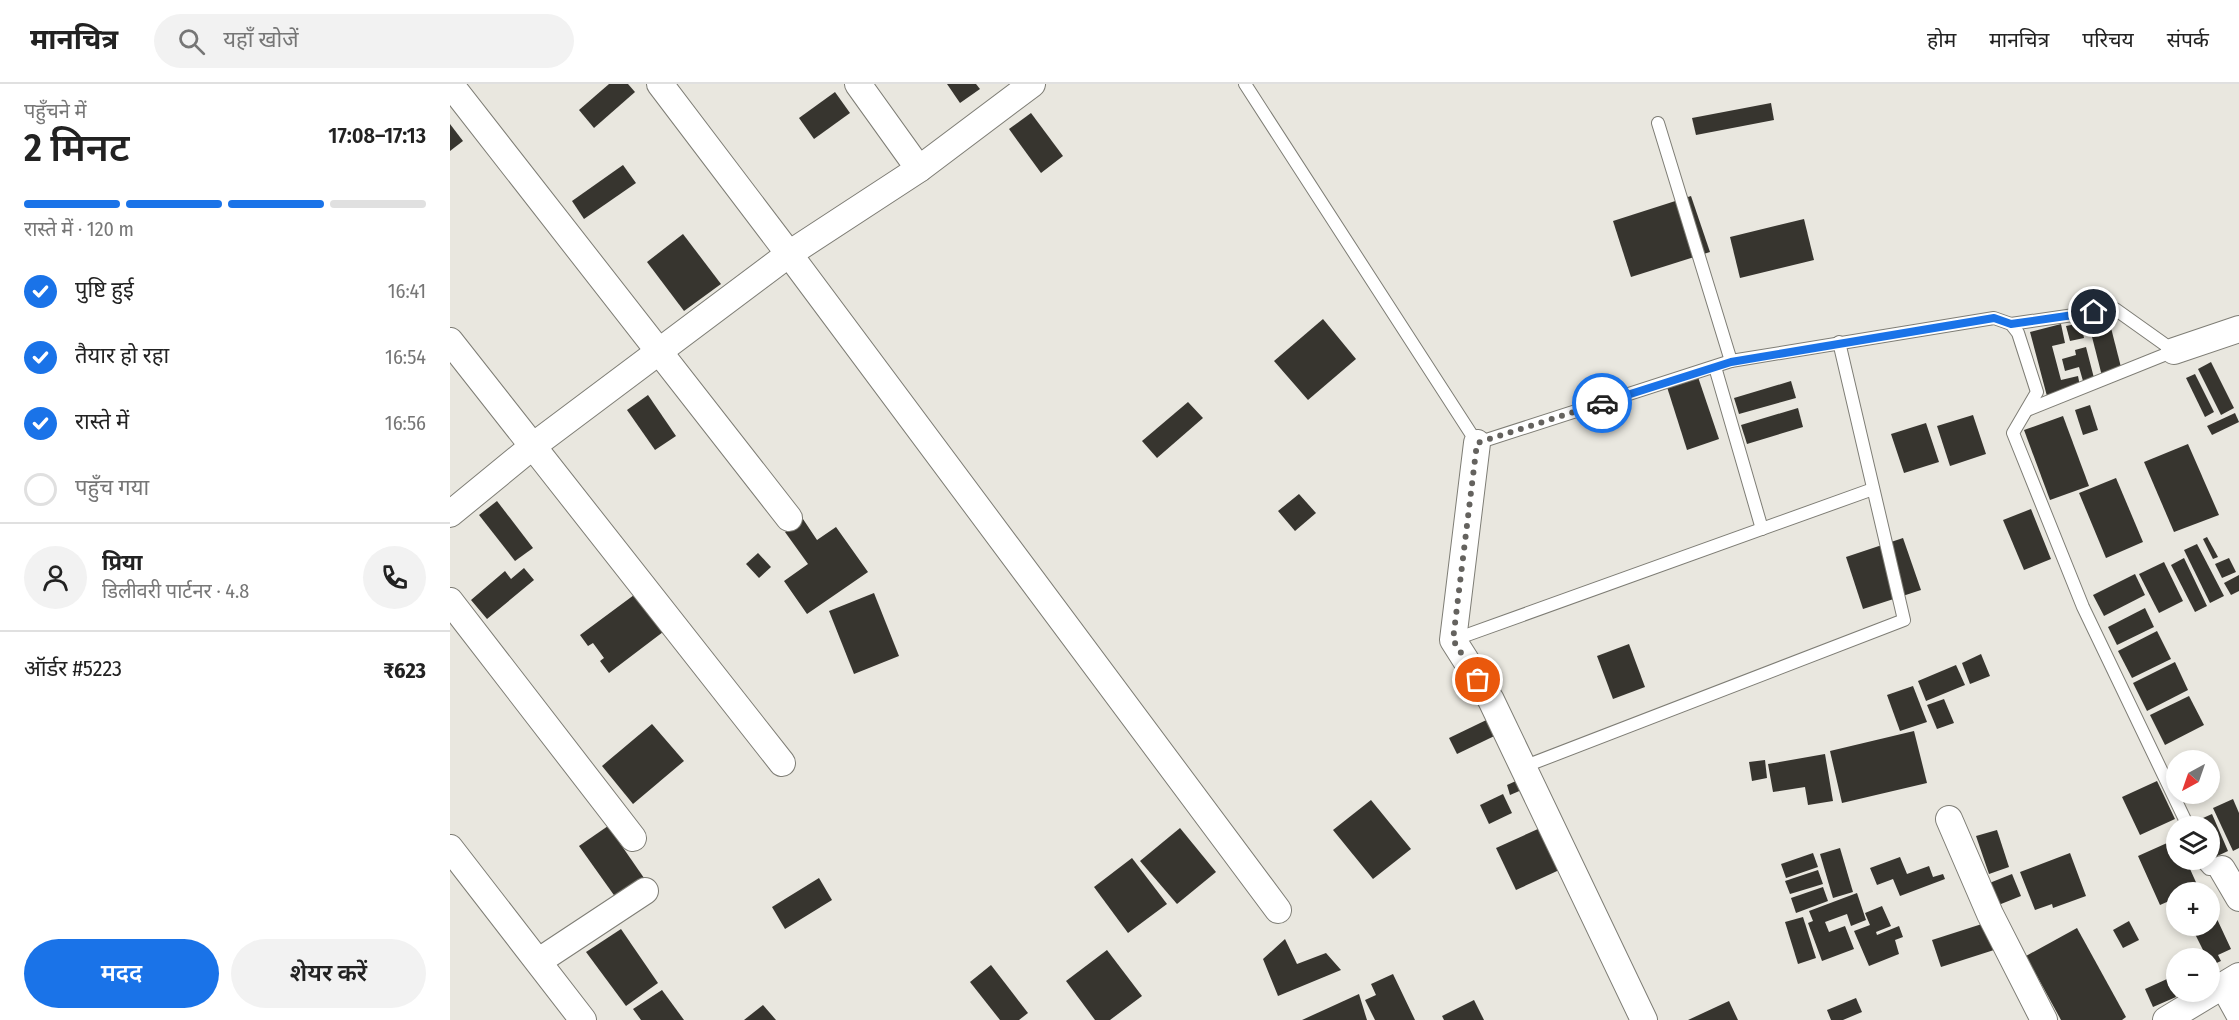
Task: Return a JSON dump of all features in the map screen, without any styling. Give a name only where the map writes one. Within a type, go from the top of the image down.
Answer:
[{"type":"street","points":[[450,84],[789,518]]},
{"type":"street","points":[[660,84],[1278,910]]},
{"type":"street","points":[[858,84],[919,169]]},
{"type":"street","points":[[450,514],[533,446],[789,254],[919,169],[1032,84]]},
{"type":"street","points":[[2174,351],[2239,329]]},
{"type":"street","points":[[450,342],[782,763]]},
{"type":"street","points":[[1477,443],[1453,640],[1491,700],[1644,1020]]},
{"type":"street","points":[[450,601],[633,838]]},
{"type":"street","points":[[1949,819],[1990,914],[2044,1020]]},
{"type":"street","points":[[450,848],[583,1020]]},
{"type":"street","points":[[2216,870],[2239,898]]},
{"type":"street","points":[[538,961],[645,891]]},
{"type":"street","points":[[2166,1020],[2231,981],[2239,1014]]},
{"type":"lane","points":[[1245,84],[1477,443],[1731,362],[1839,342],[1994,318],[2011,324],[2115,309],[2174,351]]},
{"type":"lane","points":[[1658,123],[1731,362]]},
{"type":"lane","points":[[2011,324],[2018,333],[2037,392],[2013,433],[2083,607],[2183,816]]},
{"type":"lane","points":[[1523,767],[1904,620],[1839,342]]},
{"type":"lane","points":[[2027,410],[2174,351]]},
{"type":"lane","points":[[1715,367],[1762,529]]},
{"type":"lane","points":[[1453,640],[1873,489]]},
{"type":"building","points":[[609,84],[628,84],[635,92],[594,128],[579,110]]},
{"type":"building","points":[[947,84],[976,84],[980,89],[960,103]]},
{"type":"building","points":[[835,92],[850,113],[814,139],[799,118]]},
{"type":"building","points":[[1771,103],[1774,120],[1696,135],[1692,118]]},
{"type":"building","points":[[1031,113],[1063,156],[1041,173],[1009,129]]},
{"type":"building","points":[[450,124],[463,141],[450,151]]},
{"type":"building","points":[[623,165],[636,183],[584,219],[572,201]]},
{"type":"building","points":[[1691,196],[1710,252],[1631,277],[1613,221]]},
{"type":"building","points":[[1804,219],[1814,260],[1740,278],[1730,237]]},
{"type":"building","points":[[683,234],[721,284],[684,311],[647,262]]},
{"type":"building","points":[[1323,319],[1356,359],[1308,400],[1274,361]]},
{"type":"building","points":[[2081,323],[2084,338],[2070,341],[2066,326]]},
{"type":"building","points":[[2061,324],[2065,343],[2052,346],[2061,380],[2078,376],[2081,391],[2048,400],[2030,332]]},
{"type":"building","points":[[2110,324],[2123,375],[2103,380],[2090,329]]},
{"type":"building","points":[[2086,347],[2094,378],[2083,381],[2079,367],[2065,371],[2062,359],[2076,355],[2075,350]]},
{"type":"building","points":[[2211,362],[2234,408],[2221,415],[2198,369]]},
{"type":"building","points":[[2195,374],[2214,412],[2205,417],[2186,378]]},
{"type":"building","points":[[1698,377],[1719,439],[1687,450],[1667,387]]},
{"type":"building","points":[[1791,381],[1796,398],[1739,414],[1734,398]]},
{"type":"building","points":[[648,395],[676,436],[655,450],[627,410]]},
{"type":"building","points":[[1188,402],[1203,418],[1157,458],[1142,441]]},
{"type":"building","points":[[2090,405],[2098,430],[2083,435],[2075,410]]},
{"type":"building","points":[[1798,408],[1803,427],[1747,444],[1741,425]]},
{"type":"building","points":[[2235,413],[2239,422],[2212,435],[2207,426]]},
{"type":"building","points":[[1973,415],[1986,454],[1950,466],[1937,426]]},
{"type":"building","points":[[2063,416],[2089,486],[2050,500],[2024,430]]},
{"type":"building","points":[[1926,423],[1939,462],[1904,473],[1891,434]]},
{"type":"building","points":[[2188,444],[2219,515],[2174,532],[2144,462]]},
{"type":"building","points":[[2116,478],[2143,542],[2106,558],[2079,493]]},
{"type":"building","points":[[1299,494],[1316,513],[1295,531],[1278,511]]},
{"type":"building","points":[[497,501],[533,548],[515,561],[479,515]]},
{"type":"building","points":[[2031,509],[2051,559],[2024,570],[2003,520]]},
{"type":"building","points":[[803,519],[817,540],[836,527],[868,572],[807,614],[784,581],[808,564],[785,532]]},
{"type":"building","points":[[2207,537],[2218,557],[2213,559],[2203,539]]},
{"type":"building","points":[[1903,538],[1921,590],[1863,609],[1846,557]]},
{"type":"building","points":[[2197,544],[2224,596],[2210,603],[2184,550]]},
{"type":"building","points":[[758,553],[771,567],[759,578],[746,564]]},
{"type":"building","points":[[2184,558],[2207,606],[2195,612],[2171,565]]},
{"type":"building","points":[[2229,558],[2236,572],[2222,578],[2215,564]]},
{"type":"building","points":[[2164,562],[2183,601],[2159,613],[2139,574]]},
{"type":"building","points":[[524,568],[534,580],[487,619],[471,600],[505,571],[511,579]]},
{"type":"building","points":[[2135,574],[2145,595],[2104,616],[2093,595]]},
{"type":"building","points":[[2239,575],[2239,591],[2231,595],[2224,583]]},
{"type":"building","points":[[874,593],[899,656],[854,674],[829,611]]},
{"type":"building","points":[[634,595],[663,632],[609,673],[600,661],[604,658],[593,643],[588,646],[580,635]]},
{"type":"building","points":[[2145,608],[2154,627],[2117,645],[2108,627]]},
{"type":"building","points":[[2157,631],[2171,659],[2132,678],[2118,651]]},
{"type":"building","points":[[1629,644],[1645,687],[1613,699],[1597,656]]},
{"type":"building","points":[[1981,654],[1990,676],[1970,684],[1962,663]]},
{"type":"building","points":[[2175,662],[2188,690],[2147,711],[2133,683]]},
{"type":"building","points":[[1956,665],[1965,685],[1926,701],[1918,681]]},
{"type":"building","points":[[1913,686],[1927,722],[1900,731],[1887,695]]},
{"type":"building","points":[[2189,696],[2204,725],[2165,745],[2150,715]]},
{"type":"building","points":[[1944,699],[1954,723],[1937,729],[1927,705]]},
{"type":"building","points":[[1503,712],[1511,728],[1457,754],[1449,738]]},
{"type":"building","points":[[652,724],[684,761],[633,804],[602,766]]},
{"type":"building","points":[[1914,731],[1927,783],[1842,803],[1830,751]]},
{"type":"building","points":[[1825,754],[1833,801],[1808,805],[1805,787],[1773,792],[1768,764]]},
{"type":"building","points":[[1765,760],[1767,778],[1752,781],[1749,762]]},
{"type":"building","points":[[1534,773],[1524,789],[1510,795],[1507,785]]},
{"type":"building","points":[[2157,781],[2174,816],[2166,816],[2166,823],[2140,835],[2122,797]]},
{"type":"building","points":[[1503,794],[1512,813],[1489,824],[1480,805]]},
{"type":"building","points":[[2233,799],[2239,813],[2239,848],[2233,851],[2220,823],[2220,816],[2217,816],[2213,808]]},
{"type":"building","points":[[1371,800],[1411,849],[1373,879],[1333,830]]},
{"type":"building","points":[[1549,824],[1568,866],[1516,890],[1496,848]]},
{"type":"building","points":[[608,826],[644,878],[616,898],[579,846]]},
{"type":"building","points":[[1180,828],[1216,872],[1177,904],[1140,861]]},
{"type":"building","points":[[1997,830],[2009,867],[1989,874],[1976,836]]},
{"type":"building","points":[[2220,832],[2228,851],[2220,855]]},
{"type":"building","points":[[2166,843],[2166,870],[2190,870],[2196,882],[2166,882],[2166,902],[2160,905],[2138,856]]},
{"type":"building","points":[[1840,848],[1853,892],[1833,898],[1820,854]]},
{"type":"building","points":[[1813,853],[1818,867],[1786,878],[1781,864]]},
{"type":"building","points":[[2070,853],[2086,896],[2053,908],[2052,904],[2035,910],[2020,872]]},
{"type":"building","points":[[1900,857],[1907,874],[1929,866],[1933,877],[1943,874],[1945,879],[1900,896],[1893,879],[1877,885],[1870,868]]},
{"type":"building","points":[[1132,858],[1167,904],[1128,933],[1094,887]]},
{"type":"building","points":[[1818,870],[1823,884],[1790,894],[1785,881]]},
{"type":"building","points":[[2012,874],[2021,896],[1996,906],[1987,884]]},
{"type":"building","points":[[819,878],[832,900],[785,929],[772,907]]},
{"type":"building","points":[[1823,887],[1828,901],[1796,913],[1791,898]]},
{"type":"building","points":[[1857,893],[1866,920],[1851,926],[1847,914],[1825,922],[1829,932],[1845,926],[1854,949],[1822,961],[1808,923],[1813,921],[1809,911]]},
{"type":"building","points":[[1882,906],[1891,926],[1876,932],[1877,935],[1899,926],[1903,937],[1895,940],[1899,954],[1869,966],[1854,931],[1870,925],[1865,913]]},
{"type":"building","points":[[1803,917],[1816,958],[1798,964],[1785,922]]},
{"type":"building","points":[[2129,921],[2139,940],[2123,948],[2113,930]]},
{"type":"building","points":[[1985,923],[1994,950],[1941,967],[1932,940]]},
{"type":"building","points":[[2220,925],[2231,949],[2220,954],[2220,948],[2202,948],[2196,936],[2220,936]]},
{"type":"building","points":[[2077,928],[2126,1017],[2122,1020],[2061,1020],[2026,956]]},
{"type":"building","points":[[621,929],[658,983],[626,1006],[586,952]]},
{"type":"building","points":[[1285,939],[1297,964],[1326,953],[1341,970],[1278,996],[1263,959]]},
{"type":"building","points":[[1107,950],[1142,996],[1110,1020],[1095,1020],[1066,981]]},
{"type":"building","points":[[991,965],[1028,1013],[1019,1020],[1000,1020],[970,982]]},
{"type":"building","points":[[1393,974],[1415,1020],[1375,1020],[1365,1000],[1376,995],[1371,984]]},
{"type":"building","points":[[2166,979],[2166,1001],[2153,1007],[2145,989]]},
{"type":"building","points":[[662,990],[684,1020],[641,1020],[633,1009]]},
{"type":"building","points":[[1359,994],[1367,1020],[1302,1020]]},
{"type":"building","points":[[1856,998],[1862,1012],[1843,1020],[1831,1020],[1827,1010]]},
{"type":"building","points":[[1474,1000],[1484,1020],[1444,1020],[1442,1016]]},
{"type":"building","points":[[1729,1001],[1738,1020],[1688,1020]]},
{"type":"building","points":[[763,1005],[776,1020],[744,1020]]},
{"type":"way so far","points":[[1478,680],[1453,640],[1477,443],[1602,403]]},
{"type":"route","points":[[1602,403],[1731,362],[1777,352],[1994,318],[2011,324],[2094,312]]}]
